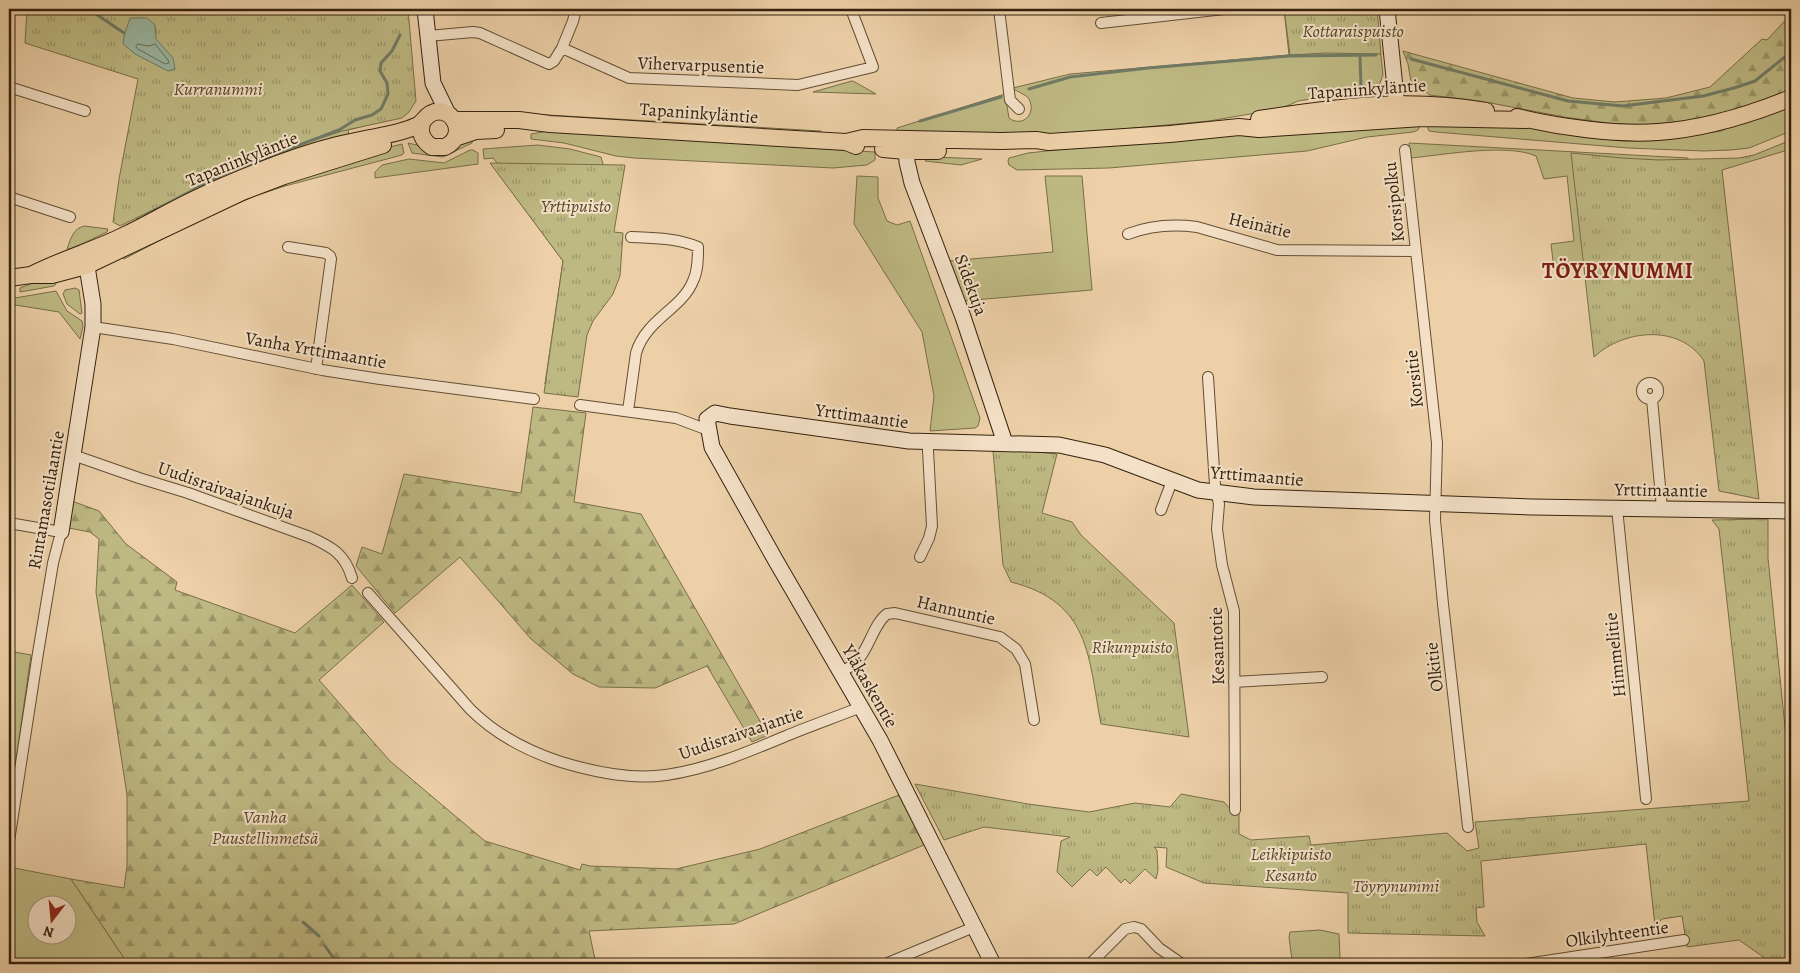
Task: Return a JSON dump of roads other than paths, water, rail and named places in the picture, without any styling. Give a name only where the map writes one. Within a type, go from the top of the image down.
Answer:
[{"type":"main road","name":"Tapaninkyläntie","points":[[451,117],[846,142],[863,138],[906,145],[1036,140],[1049,142],[1170,134],[1239,127],[1256,119],[1332,108],[1398,111],[1421,103],[1484,110],[1527,120],[1614,131],[1657,132],[1696,127],[1734,118],[1791,98]]},
{"type":"main road","points":[[434,112],[451,117],[457,131],[455,138],[449,145],[441,148],[432,147],[424,141],[421,134],[424,120],[434,112]]},
{"type":"main road","name":"Tapaninkyläntie","points":[[86,260],[125,235],[193,200],[280,163],[358,140],[403,131],[424,120]]},
{"type":"main road","name":"Tapaninkyläntie","points":[[455,138],[476,131],[519,129],[550,124]]},
{"type":"main road","name":"Tapaninkyläntie","points":[[86,260],[284,176],[377,146],[415,140],[424,141]]},
{"type":"main road","points":[[9,278],[31,275],[49,266],[86,260]]},
{"type":"street","points":[[424,120],[433,83],[425,9]]},
{"type":"street","points":[[428,36],[480,33],[549,64],[554,62],[562,48],[573,22],[576,9]]},
{"type":"street","name":"Vihervarpusentie","points":[[562,48],[629,78],[798,85],[873,67],[851,9]]},
{"type":"street","points":[[999,9],[1010,100],[1019,109]]},
{"type":"street","points":[[1101,23],[1224,9]]},
{"type":"street","points":[[1387,9],[1398,111]]},
{"type":"street","points":[[433,83],[451,117]]},
{"type":"street","points":[[9,87],[85,111]]},
{"type":"street","name":"Sidekuja","points":[[906,145],[912,183],[963,317],[1005,442]]},
{"type":"street","name":"Korsipolku","points":[[1405,150],[1416,251]]},
{"type":"street","points":[[9,197],[70,217]]},
{"type":"street","name":"Heinätie","points":[[1128,234],[1142,229],[1186,226],[1197,227],[1277,250],[1416,251]]},
{"type":"street","points":[[628,411],[638,344],[646,331],[690,287],[697,267],[698,247],[688,242],[631,237]]},
{"type":"street","points":[[288,247],[326,253],[331,259],[316,369]]},
{"type":"street","name":"Korsitie","points":[[1416,251],[1437,443],[1435,504]]},
{"type":"street","name":"Rintamasotilaantie","points":[[9,841],[38,653],[53,563],[61,532],[93,328],[93,304],[86,260]]},
{"type":"street","name":"Vanha Yrttimaantie","points":[[93,328],[180,340],[316,369],[534,399]]},
{"type":"street","name":"Kesantotie","points":[[1208,376],[1219,504],[1218,529],[1222,565],[1234,611],[1235,805]]},
{"type":"street","points":[[1652,399],[1662,508]]},
{"type":"street","points":[[580,405],[676,418],[708,430]]},
{"type":"street","name":"Yrttimaantie","points":[[708,430],[707,419],[715,413],[929,443],[1005,442],[1049,444],[1090,451],[1140,467],[1172,481],[1217,493],[1254,498],[1435,504],[1791,511]]},
{"type":"street","name":"Yläkaskentie","points":[[708,430],[712,447],[900,779],[994,964]]},
{"type":"street","points":[[920,557],[929,538],[932,526],[929,443]]},
{"type":"street","name":"Uudisraivaajankuja","points":[[73,456],[201,498],[310,537],[329,546],[342,556],[352,578]]},
{"type":"street","points":[[1161,510],[1172,481]]},
{"type":"street","name":"Olkitie","points":[[1435,504],[1443,607],[1468,826]]},
{"type":"street","name":"Himmelitie","points":[[1617,508],[1646,799]]},
{"type":"street","points":[[9,523],[61,532]]},
{"type":"street","name":"Uudisraivaajantie","points":[[368,593],[470,709],[484,722],[523,746],[552,759],[580,768],[610,774],[651,776],[692,770],[751,751],[860,707]]},
{"type":"street","name":"Hannuntie","points":[[841,672],[853,665],[861,656],[887,614],[992,634],[1008,642],[1016,649],[1025,664],[1034,720]]},
{"type":"street","points":[[1234,682],[1322,677]]},
{"type":"street","points":[[885,964],[974,927]]},
{"type":"street","points":[[1090,964],[1125,929],[1134,927],[1141,930],[1159,948],[1182,964]]},
{"type":"street","name":"Olkilyhteentie","points":[[1526,964],[1684,940]]},
{"type":"water","points":[[130,18],[147,18],[155,25],[156,39],[173,58],[175,69],[168,71],[135,54],[123,44]]},
{"type":"waterway","points":[[83,9],[96,14],[124,33]]},
{"type":"waterway","points":[[146,215],[225,173],[339,130],[355,120],[372,115],[381,109],[388,94],[387,83],[380,71],[381,63],[392,51],[400,35]]},
{"type":"waterway","points":[[1411,59],[1568,101],[1623,106],[1703,96],[1734,88],[1755,81],[1791,52]]},
{"type":"waterway","points":[[1029,89],[1070,77],[1148,68],[1289,56],[1376,55]]},
{"type":"waterway","points":[[1360,57],[1361,86]]},
{"type":"waterway","points":[[920,121],[1001,97]]},
{"type":"waterway","points":[[9,885],[11,870]]},
{"type":"waterway","points":[[303,922],[319,936]]},
{"type":"waterway","points":[[325,946],[337,963]]},
{"type":"waterway","points":[[321,964],[327,960]]},
{"type":"district","name":"TÖYRYNUMMI","points":[[1618,271]]},
{"type":"park label","name":"Kottaraispuisto","points":[[1353,31]]},
{"type":"park label","name":"Kurranummi","points":[[218,89]]},
{"type":"park label","name":"Yrttipuisto","points":[[576,206]]},
{"type":"park label","name":"Rikunpuisto","points":[[1132,647]]},
{"type":"park label","name":"Vanha Puustellinmetsä","points":[[265,828]]},
{"type":"park label","name":"Leikkipuisto Kesanto","points":[[1291,864]]},
{"type":"park label","name":"Töyrynummi","points":[[1396,886]]}]
